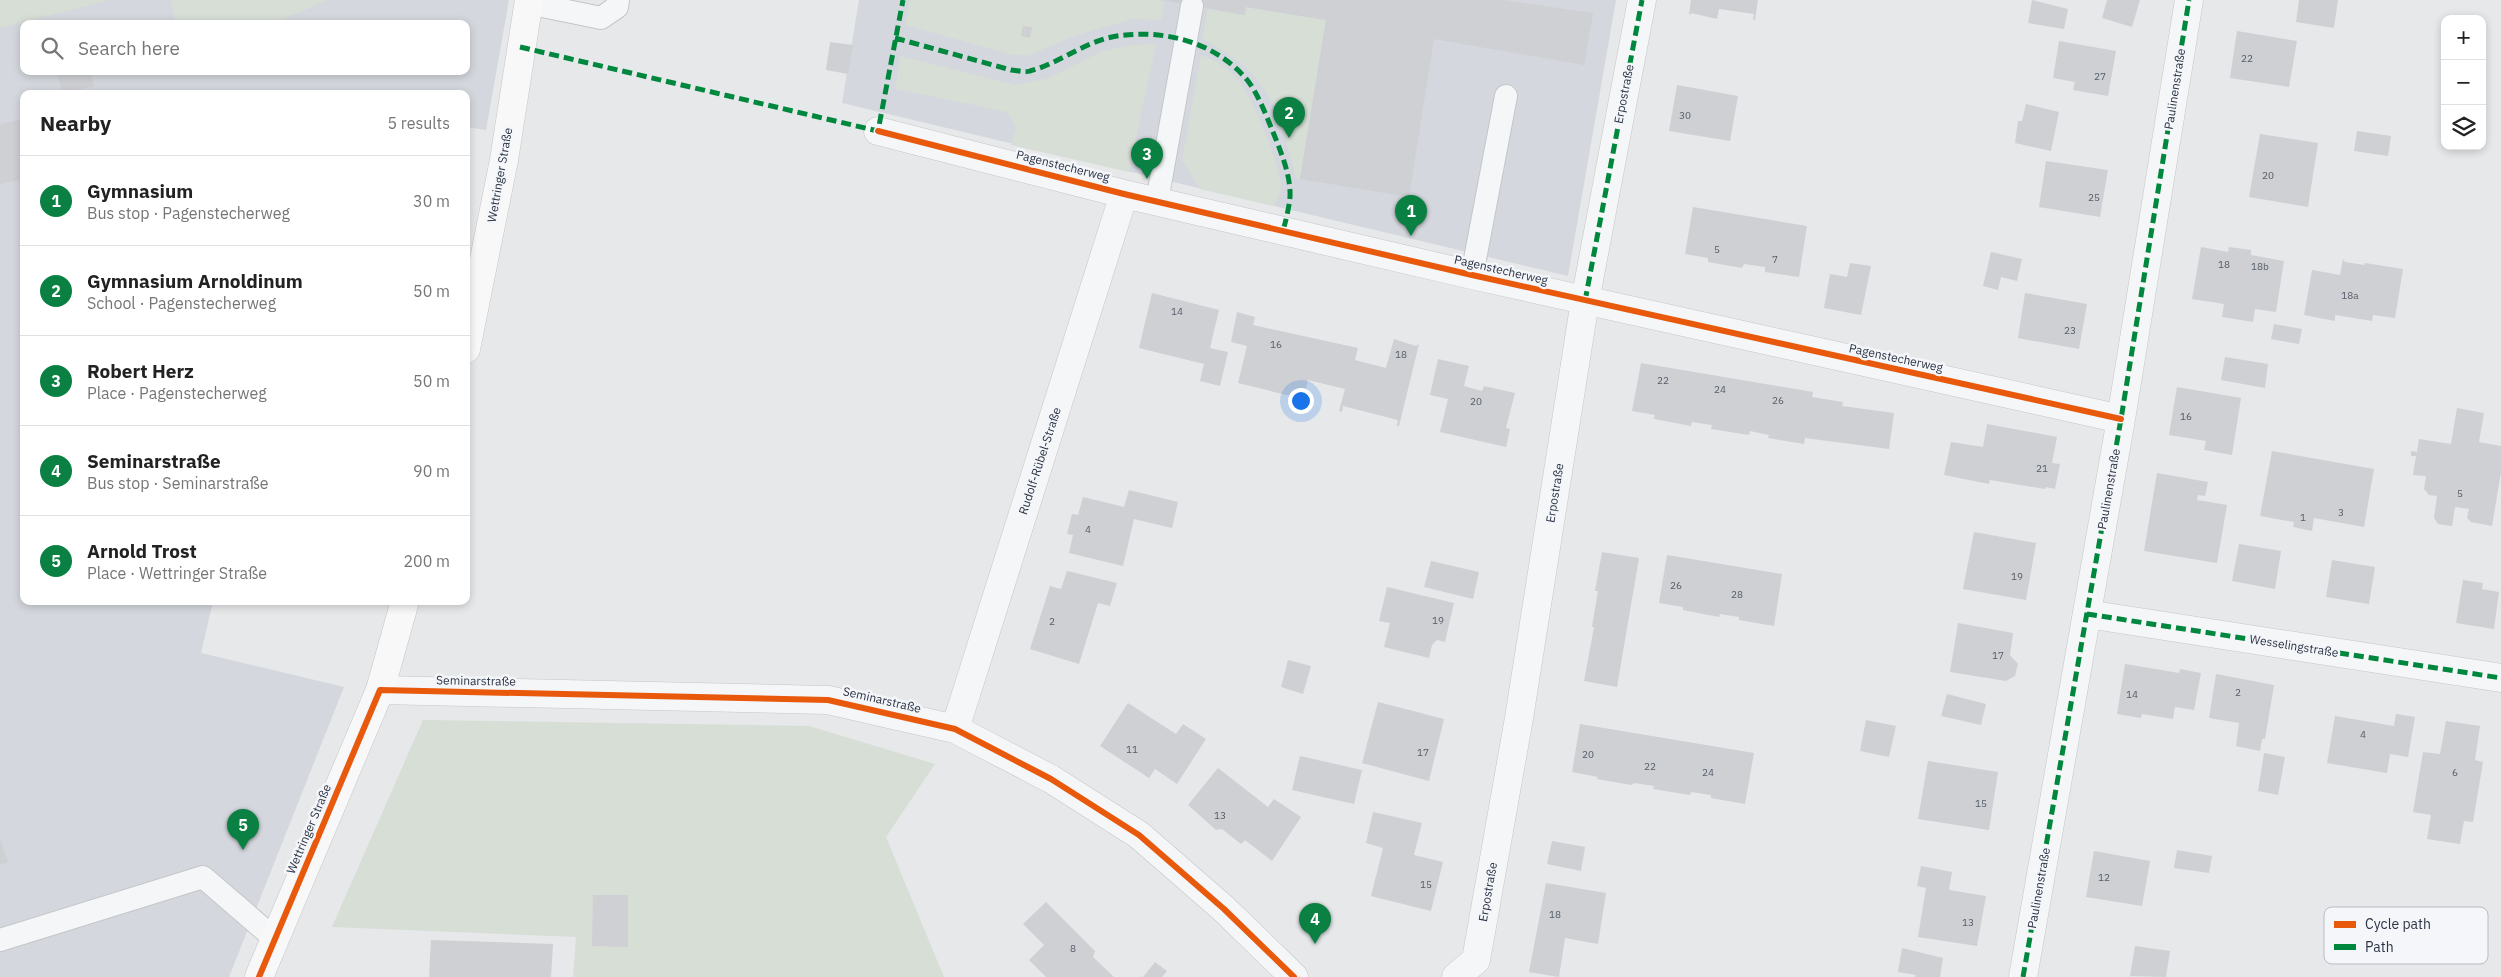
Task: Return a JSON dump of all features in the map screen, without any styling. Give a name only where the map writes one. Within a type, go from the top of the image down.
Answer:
[{"type":"main road","name":"Wettringer Straße","points":[[470,329],[504,160],[528,1]]},
{"type":"main road","name":"Wettringer Straße","points":[[259,977],[380,690],[404,605]]},
{"type":"street","name":"Erpostraße","points":[[1456,977],[1476,960],[1520,708],[1586,301],[1642,0]]},
{"type":"street","name":"Paulinenstraße","points":[[2023,977],[2121,419],[2190,0]]},
{"type":"street","name":"Pagenstecherweg","points":[[878,131],[1124,194],[1472,275],[2121,419]]},
{"type":"street","name":"Rudolf-Rübel-Straße","points":[[955,729],[1124,194]]},
{"type":"street","name":"Wesselingstraße","points":[[2087,614],[2501,678]]},
{"type":"street","name":"Seminarstraße","points":[[380,690],[828,700],[955,729],[1051,779],[1139,835],[1224,910],[1294,977]]},
{"type":"lane","points":[[528,1],[601,18],[617,7],[618,0]]},
{"type":"lane","points":[[1157,201],[1192,6]]},
{"type":"lane","points":[[1472,275],[1506,96]]},
{"type":"lane","points":[[0,940],[203,877],[275,939]]},
{"type":"shaded area","points":[[0,0],[509,0],[486,130],[470,128],[470,90],[20,90],[20,605],[212,605],[201,653],[344,687],[229,977],[0,977]]},
{"type":"shaded area","points":[[0,0],[110,0],[31,20],[20,20],[20,23],[0,28]]},
{"type":"shaded area","points":[[170,0],[327,0],[282,20],[175,20]]},
{"type":"shaded area","points":[[859,0],[1616,0],[1568,276],[842,103]]},
{"type":"shaded area","points":[[910,0],[1155,0],[1165,2],[1161,20],[1132,19],[1072,37],[1027,56],[1008,54],[905,25]]},
{"type":"shaded area","points":[[1246,7],[1326,20],[1300,179],[1296,179],[1277,112],[1258,80],[1244,66],[1202,39],[1208,9],[1244,15]]},
{"type":"shaded area","points":[[1156,44],[1129,172],[1011,145],[1016,128],[1007,112],[895,89],[900,56],[1015,85],[1049,78],[1102,51],[1130,45]]},
{"type":"shaded area","points":[[1201,55],[1227,69],[1245,89],[1277,165],[1281,188],[1274,206],[1200,189],[1182,160]]},
{"type":"shaded area","points":[[423,720],[809,726],[935,764],[886,837],[944,977],[573,977],[576,937],[332,927]]},
{"type":"building","points":[[1162,0],[1503,0],[1593,13],[1584,65],[1434,39],[1409,197],[1300,179],[1326,20],[1246,7],[1245,15]]},
{"type":"building","points":[[1691,0],[1758,0],[1755,20],[1753,20],[1754,14],[1719,9],[1717,19],[1691,13],[1691,15],[1689,14]]},
{"type":"building","points":[[2032,0],[2068,9],[2064,29],[2028,23]]},
{"type":"building","points":[[2107,0],[2140,0],[2132,27],[2102,18]]},
{"type":"building","points":[[2299,0],[2338,0],[2334,28],[2296,22]]},
{"type":"building","points":[[1023,26],[1032,27],[1030,38],[1021,36]]},
{"type":"building","points":[[2237,31],[2297,41],[2289,87],[2230,78]]},
{"type":"building","points":[[2059,41],[2116,51],[2108,96],[2073,90],[2075,82],[2053,78]]},
{"type":"building","points":[[830,42],[853,45],[848,74],[826,70]]},
{"type":"building","points":[[58,75],[92,75],[94,86],[76,90],[61,90]]},
{"type":"building","points":[[1677,85],[1738,96],[1730,141],[1669,131]]},
{"type":"building","points":[[2026,104],[2059,112],[2051,151],[2015,143],[2018,121],[2022,121]]},
{"type":"building","points":[[20,120],[20,180],[0,184],[0,124]]},
{"type":"building","points":[[2357,131],[2391,136],[2388,156],[2354,151]]},
{"type":"building","points":[[2260,134],[2318,143],[2308,207],[2249,197]]},
{"type":"building","points":[[2046,161],[2108,170],[2100,217],[2039,207]]},
{"type":"building","points":[[1693,207],[1807,226],[1799,277],[1765,272],[1765,267],[1744,264],[1742,268],[1708,262],[1708,258],[1685,254]]},
{"type":"building","points":[[2201,247],[2228,252],[2229,247],[2251,250],[2251,255],[2284,261],[2276,312],[2255,309],[2253,322],[2222,317],[2224,304],[2192,299]]},
{"type":"building","points":[[1991,252],[2022,259],[2017,281],[2001,277],[1998,290],[1983,286]]},
{"type":"building","points":[[2343,259],[2345,262],[2403,269],[2395,318],[2373,315],[2372,321],[2335,315],[2335,321],[2304,315],[2312,270],[2340,275]]},
{"type":"building","points":[[1850,263],[1871,266],[1861,315],[1824,308],[1830,274],[1847,277]]},
{"type":"building","points":[[1152,293],[1219,310],[1210,348],[1228,352],[1220,386],[1200,381],[1204,364],[1139,348]]},
{"type":"building","points":[[2025,293],[2087,304],[2079,349],[2018,338]]},
{"type":"building","points":[[1237,312],[1255,317],[1253,325],[1358,348],[1355,360],[1386,368],[1394,339],[1416,346],[1419,344],[1399,426],[1397,426],[1398,420],[1343,406],[1342,412],[1339,411],[1345,389],[1308,380],[1303,399],[1238,383],[1247,346],[1231,342]]},
{"type":"building","points":[[2274,324],[2302,329],[2299,344],[2271,339]]},
{"type":"building","points":[[2225,357],[2268,364],[2265,388],[2221,380]]},
{"type":"building","points":[[1438,359],[1469,366],[1464,386],[1482,391],[1484,386],[1515,393],[1506,428],[1510,429],[1506,447],[1440,432],[1448,399],[1430,395]]},
{"type":"building","points":[[1641,363],[1813,392],[1812,397],[1843,402],[1842,406],[1894,413],[1889,449],[1805,438],[1804,444],[1768,438],[1769,435],[1750,431],[1749,435],[1711,429],[1712,425],[1692,422],[1691,426],[1654,419],[1655,415],[1632,411]]},
{"type":"building","points":[[2177,387],[2241,398],[2232,455],[2204,450],[2206,441],[2169,435]]},
{"type":"building","points":[[2457,408],[2484,413],[2479,442],[2501,446],[2501,472],[2492,526],[2471,522],[2467,518],[2469,509],[2455,507],[2452,526],[2438,524],[2434,518],[2437,496],[2429,495],[2424,489],[2426,476],[2413,475],[2416,456],[2411,456],[2411,451],[2417,452],[2419,439],[2451,444]]},
{"type":"building","points":[[1987,424],[2057,437],[2052,463],[2060,464],[2055,489],[1990,480],[1989,484],[1944,475],[1951,442],[1983,447]]},
{"type":"building","points":[[2272,451],[2374,469],[2364,527],[2314,518],[2312,531],[2293,527],[2294,522],[2260,516]]},
{"type":"building","points":[[2157,473],[2208,482],[2205,496],[2198,495],[2197,500],[2227,505],[2217,563],[2144,551]]},
{"type":"building","points":[[1129,490],[1178,502],[1172,528],[1134,519],[1123,566],[1069,553],[1073,535],[1067,534],[1072,514],[1078,515],[1083,497],[1124,507]]},
{"type":"building","points":[[1974,532],[2036,543],[2026,600],[1963,589]]},
{"type":"building","points":[[2239,544],[2281,551],[2275,589],[2232,581]]},
{"type":"building","points":[[1602,552],[1639,558],[1617,687],[1584,681],[1594,627],[1592,627],[1598,591],[1595,591]]},
{"type":"building","points":[[1667,555],[1782,574],[1774,626],[1739,620],[1739,617],[1720,614],[1719,617],[1683,610],[1683,607],[1659,603]]},
{"type":"building","points":[[2332,560],[2375,567],[2369,604],[2326,597]]},
{"type":"building","points":[[1431,561],[1479,572],[1473,599],[1424,587]]},
{"type":"building","points":[[1067,571],[1117,583],[1110,606],[1098,603],[1079,664],[1030,649],[1050,586],[1061,589]]},
{"type":"building","points":[[2463,580],[2483,583],[2482,589],[2499,592],[2494,629],[2456,623]]},
{"type":"building","points":[[1387,587],[1454,603],[1445,642],[1437,640],[1432,645],[1429,658],[1384,647],[1390,623],[1379,621]]},
{"type":"building","points":[[1958,623],[2013,633],[2010,655],[2018,664],[2015,676],[2006,681],[1950,672]]},
{"type":"building","points":[[1288,660],[1311,666],[1303,694],[1281,687]]},
{"type":"building","points":[[2125,664],[2179,673],[2180,669],[2201,673],[2194,710],[2175,707],[2173,719],[2142,714],[2141,718],[2117,714]]},
{"type":"building","points":[[2216,674],[2274,685],[2265,739],[2262,739],[2260,751],[2236,746],[2239,723],[2209,718]]},
{"type":"building","points":[[1947,694],[1986,704],[1981,725],[1941,716]]},
{"type":"building","points":[[1378,702],[1444,719],[1429,781],[1362,763]]},
{"type":"building","points":[[1128,703],[1176,734],[1183,724],[1206,739],[1177,784],[1155,769],[1149,778],[1100,746]]},
{"type":"building","points":[[2396,714],[2415,717],[2408,757],[2390,754],[2387,773],[2327,763],[2335,716],[2394,726]]},
{"type":"building","points":[[1866,720],[1896,726],[1889,757],[1860,751]]},
{"type":"building","points":[[2446,721],[2480,726],[2475,760],[2483,762],[2473,822],[2464,821],[2460,844],[2427,839],[2431,815],[2413,812],[2423,752],[2440,754]]},
{"type":"building","points":[[1580,724],[1754,753],[1745,804],[1711,798],[1711,795],[1691,792],[1690,795],[1653,789],[1654,786],[1634,783],[1631,785],[1572,772]]},
{"type":"building","points":[[2264,753],[2285,757],[2278,795],[2258,791]]},
{"type":"building","points":[[1300,756],[1362,770],[1354,804],[1292,790]]},
{"type":"building","points":[[1928,761],[1998,772],[1989,830],[1918,819]]},
{"type":"building","points":[[1218,768],[1268,807],[1274,799],[1301,817],[1272,861],[1245,840],[1241,844],[1222,829],[1216,830],[1188,805]]},
{"type":"building","points":[[1373,812],[1422,823],[1414,855],[1443,862],[1431,911],[1371,896],[1383,848],[1366,843]]},
{"type":"building","points":[[0,838],[8,862],[0,865]]},
{"type":"building","points":[[1552,841],[1585,847],[1581,871],[1547,864]]},
{"type":"building","points":[[2177,850],[2212,856],[2209,873],[2174,868]]},
{"type":"building","points":[[2094,851],[2150,861],[2142,906],[2086,897]]},
{"type":"building","points":[[1921,866],[1952,872],[1949,890],[1986,896],[1977,946],[1918,937],[1926,888],[1917,886]]},
{"type":"building","points":[[1546,883],[1606,893],[1598,944],[1565,938],[1559,977],[1529,972]]},
{"type":"building","points":[[593,895],[628,895],[628,947],[592,946]]},
{"type":"building","points":[[1046,902],[1095,951],[1093,957],[1114,977],[1046,977],[1029,960],[1044,945],[1023,924]]},
{"type":"building","points":[[431,940],[553,944],[551,977],[429,977]]},
{"type":"building","points":[[2135,946],[2170,951],[2166,977],[2130,976]]},
{"type":"building","points":[[1902,948],[1943,958],[1940,977],[1915,977],[1916,975],[1898,972]]},
{"type":"building","points":[[1155,962],[1167,971],[1162,977],[1143,977]]},
{"type":"marked path","points":[[520,47],[878,131],[903,0]]},
{"type":"marked path","points":[[1585,301],[1642,0]]},
{"type":"marked path","points":[[2023,977],[2121,419],[2189,0]]},
{"type":"marked path","points":[[895,38],[1011,70],[1025,72],[1052,63],[1094,42],[1117,36],[1135,34],[1171,37],[1205,48],[1221,57],[1248,81],[1265,112],[1282,156],[1289,181],[1290,201],[1283,231]]},
{"type":"marked path","points":[[2087,614],[2501,678]]},
{"type":"cycle path","points":[[878,131],[1124,194],[1472,275],[2121,419]]},
{"type":"cycle path","points":[[259,977],[380,690],[828,700],[955,729],[1051,779],[1139,835],[1224,909],[1294,977]]},
{"type":"place","name":"Gymnasium Arnoldinum","points":[[1289,138]]},
{"type":"place","name":"Robert Herz","points":[[1147,179]]},
{"type":"place","name":"Gymnasium","points":[[1411,236]]},
{"type":"place","name":"Arnold Trost","points":[[243,850]]},
{"type":"place","name":"Seminarstraße","points":[[1315,944]]}]
